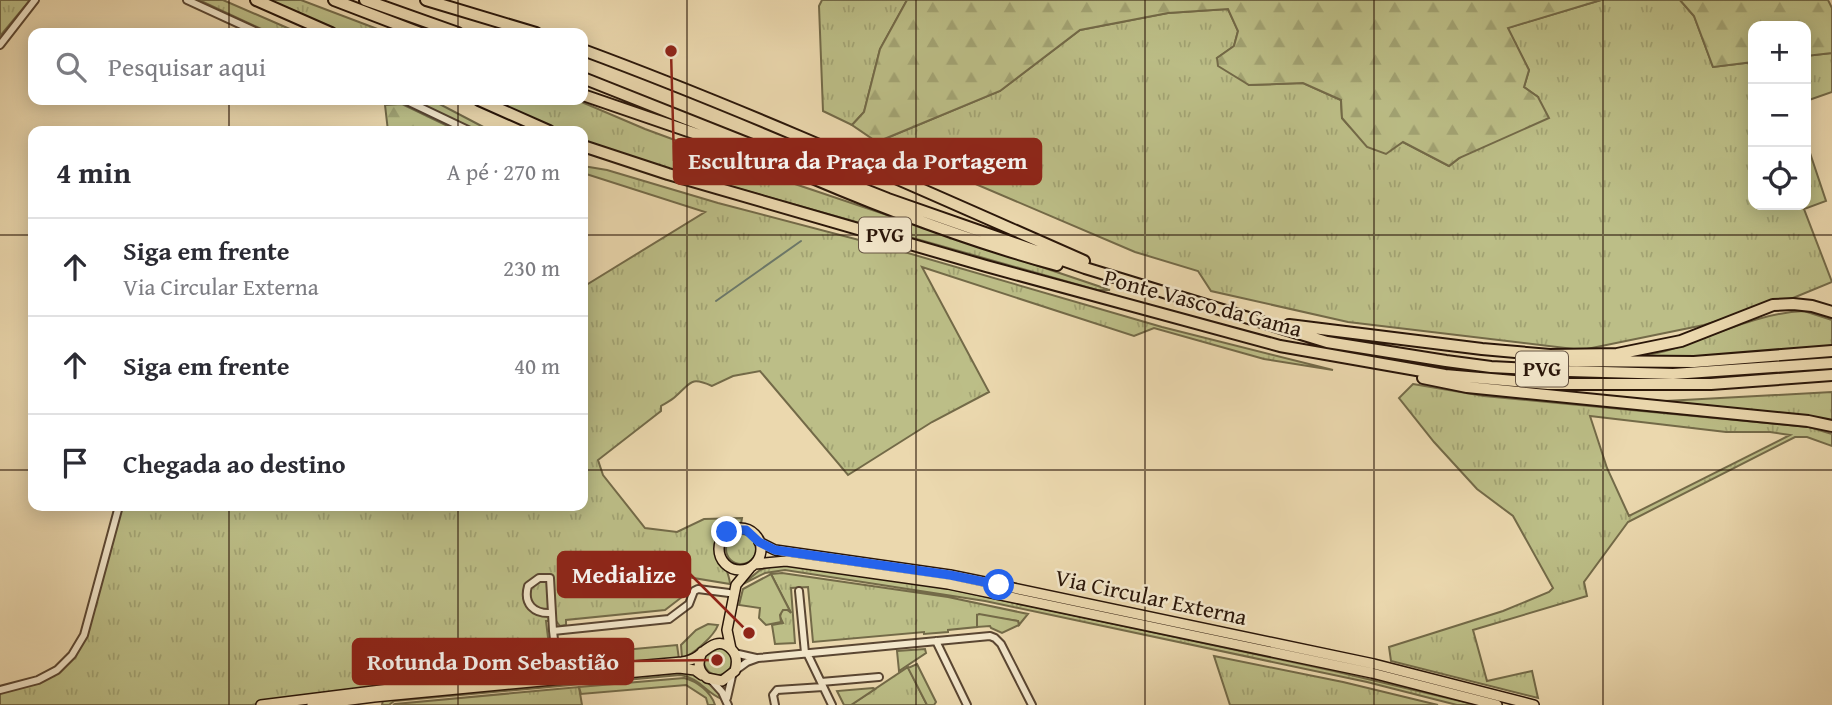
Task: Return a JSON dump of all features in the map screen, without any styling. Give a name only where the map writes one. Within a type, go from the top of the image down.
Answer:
[{"type":"highway","points":[[256,0],[320,28]]},
{"type":"highway","points":[[334,0],[407,28]]},
{"type":"highway","points":[[365,0],[444,28]]},
{"type":"highway","points":[[426,0],[519,28]]},
{"type":"highway","name":"Ponte Vasco da Gama","points":[[588,52],[760,118],[978,212],[1138,285]]},
{"type":"highway","name":"Ponte Vasco da Gama","points":[[588,80],[879,196],[1138,285],[1326,342],[1492,367],[1673,374],[1832,363]]},
{"type":"highway","name":"Ponte Vasco da Gama","points":[[588,97],[727,144],[873,205],[987,244],[1082,272],[1138,285]]},
{"type":"highway","points":[[489,105],[538,126]]},
{"type":"highway","name":"Ponte Vasco da Gama","points":[[588,147],[668,174],[1280,346],[1431,373],[1548,384],[1711,384],[1832,375]]},
{"type":"highway","points":[[1256,320],[1550,355],[1617,354],[1681,341],[1773,305],[1812,306],[1832,312]]},
{"type":"highway","points":[[1318,329],[1365,341],[1548,361],[1694,362],[1832,351]]},
{"type":"highway","points":[[1280,346],[1467,387],[1796,420],[1832,426]]},
{"type":"main road","points":[[312,705],[375,701],[679,668],[695,670],[709,680],[722,681],[733,674],[737,661],[727,630],[736,584],[760,554],[759,542],[746,530],[727,532],[719,549],[730,579],[729,593],[721,632],[699,658],[700,669],[709,680]]},
{"type":"main road","name":"Via Circular Externa","points":[[759,542],[775,550],[987,582],[1374,664],[1534,705]]},
{"type":"main road","name":"Via Circular Externa","points":[[753,565],[786,561],[948,584],[1371,673],[1497,705]]},
{"type":"main road","points":[[725,564],[737,570],[753,565]]},
{"type":"main road","points":[[261,705],[391,688],[682,662],[720,644],[733,652]]},
{"type":"street","points":[[0,45],[35,0]]},
{"type":"street","points":[[187,0],[248,28]]},
{"type":"street","points":[[415,105],[460,126]]},
{"type":"street","points":[[0,690],[38,680],[57,670],[72,655],[84,635],[118,511]]},
{"type":"street","points":[[551,613],[538,612],[529,605],[528,586],[539,578],[550,578],[558,673]]},
{"type":"street","points":[[553,631],[669,619],[690,604],[694,591],[698,589],[729,593]]},
{"type":"street","points":[[799,591],[806,653],[832,705]]},
{"type":"street","points":[[727,702],[733,674],[740,666],[758,658],[990,636],[1001,644],[1032,705]]},
{"type":"street","points":[[936,641],[967,705]]},
{"type":"street","points":[[733,652],[758,658]]},
{"type":"street","points":[[775,705],[773,695],[777,690],[879,677]]},
{"type":"street","points":[[709,680],[719,687],[727,702]]},
{"type":"green space","points":[[0,0],[30,0],[0,36]]},
{"type":"green space","points":[[199,0],[223,0],[287,28],[259,28]]},
{"type":"green space","points":[[264,0],[301,0],[375,28],[325,28]]},
{"type":"green space","points":[[822,0],[907,0],[880,49],[864,112],[852,125],[823,111],[819,6]]},
{"type":"green space","points":[[907,0],[1601,0],[1508,28],[1529,70],[1524,87],[1538,97],[1549,118],[1459,158],[1449,166],[1403,142],[1386,154],[1367,147],[1342,118],[1341,100],[1303,83],[1249,85],[1218,66],[1217,58],[1234,46],[1238,31],[1228,9],[1168,13],[1080,30],[1000,91],[877,142],[852,125],[864,112],[880,49]]},
{"type":"green space","points":[[1601,0],[1680,0],[1694,16],[1713,67],[1748,63],[1748,210],[1804,210],[1832,282],[1793,298],[1704,325],[1582,350],[1348,322],[1211,291],[1198,271],[1135,252],[877,142],[1000,91],[1080,30],[1168,13],[1228,9],[1238,31],[1234,46],[1217,58],[1249,85],[1303,83],[1341,100],[1342,118],[1350,127],[1403,142],[1449,166],[1538,97],[1524,87],[1529,70],[1507,28]]},
{"type":"green space","points":[[1680,0],[1828,0],[1832,8],[1832,53],[1811,55],[1811,21],[1748,21],[1748,63],[1713,67],[1694,16]]},
{"type":"green space","points":[[1832,53],[1832,92],[1811,99],[1811,84],[1811,55]]},
{"type":"green space","points":[[385,105],[404,105],[448,126],[387,126]]},
{"type":"green space","points":[[420,105],[442,105],[481,126],[463,126]]},
{"type":"green space","points":[[495,105],[588,105],[645,129],[786,181],[1110,290],[1097,290],[669,169],[588,143],[588,126],[547,126]]},
{"type":"green space","points":[[1811,156],[1826,201],[1811,206]]},
{"type":"green space","points":[[588,167],[901,251],[1162,327],[1333,370],[1264,359],[1154,328],[1134,336],[922,267],[989,392],[932,422],[848,475],[760,371],[733,376],[712,386],[691,382],[661,406],[661,411],[598,460],[603,475],[645,528],[677,532],[704,519],[742,518],[740,529],[722,536],[719,543],[730,584],[687,577],[682,597],[665,610],[566,620],[566,625],[560,626],[556,621],[546,621],[552,670],[299,696],[252,705],[0,705],[0,689],[38,680],[57,670],[84,635],[118,511],[588,511],[588,284],[705,212],[588,175]]},
{"type":"green space","points":[[1804,311],[1832,320],[1832,348],[1687,358],[1623,359],[1666,351],[1770,316]]},
{"type":"green space","points":[[1413,384],[1484,396],[1809,427],[1832,434],[1832,446],[1807,437],[1795,437],[1628,522],[1584,582],[1587,596],[1473,630],[1487,681],[1532,671],[1538,698],[1391,661],[1389,647],[1503,611],[1553,588],[1513,516],[1477,489],[1399,398]],"holes":[[[1590,416],[1726,432],[1790,435],[1629,516],[1607,468]]]},
{"type":"green space","points":[[1832,392],[1832,424],[1647,402]]},
{"type":"green space","points":[[741,534],[752,538],[756,549],[752,560],[741,564],[730,560],[726,549],[730,538]]},
{"type":"green space","points":[[775,565],[936,586],[1334,671],[1477,705],[1457,705],[1367,682],[985,601],[785,570],[765,573],[743,584],[760,570]]},
{"type":"green space","points":[[782,573],[948,597],[1028,614],[1019,625],[1018,621],[977,615],[977,627],[948,632],[813,642],[808,587],[791,588],[795,643],[775,644],[772,625],[783,623],[780,617],[784,609],[790,611],[771,574]]},
{"type":"green space","points":[[771,574],[791,613],[783,610],[780,615],[781,622],[766,625],[759,618],[760,608],[739,605],[743,589]]},
{"type":"green space","points":[[979,614],[1018,621],[1019,625],[1002,633],[990,626],[977,627]]},
{"type":"green space","points":[[708,624],[718,625],[703,644],[682,658],[681,645],[696,630]]},
{"type":"green space","points":[[677,645],[679,659],[567,669],[559,656]]},
{"type":"green space","points":[[718,647],[728,651],[732,661],[728,671],[718,675],[708,671],[704,661],[708,651]]},
{"type":"green space","points":[[925,649],[926,653],[899,671],[897,651]]},
{"type":"green space","points":[[1214,656],[1343,682],[1438,705],[1230,705]]},
{"type":"green space","points":[[917,664],[936,702],[934,705],[927,705],[908,668]]},
{"type":"green space","points":[[908,667],[927,705],[851,705]]},
{"type":"green space","points":[[684,671],[706,681],[716,689],[722,699],[698,682],[680,675],[394,701],[389,705],[382,705],[383,700]]},
{"type":"green space","points":[[684,678],[703,688],[715,705],[708,705],[706,698],[686,685],[581,694],[579,687]]},
{"type":"green space","points":[[579,687],[582,705],[393,705],[395,704]]},
{"type":"green space","points":[[875,689],[851,705],[844,705],[837,691]]},
{"type":"waterway","points":[[716,301],[801,241]]},
{"type":"place","name":"Escultura da Praça da Portagem","points":[[671,51]]},
{"type":"place","name":"Medialize","points":[[749,633]]},
{"type":"place","name":"Rotunda Dom Sebastião","points":[[717,660]]},
{"type":"route","points":[[727,532],[746,530],[759,542],[775,550],[950,575],[999,585]]}]
